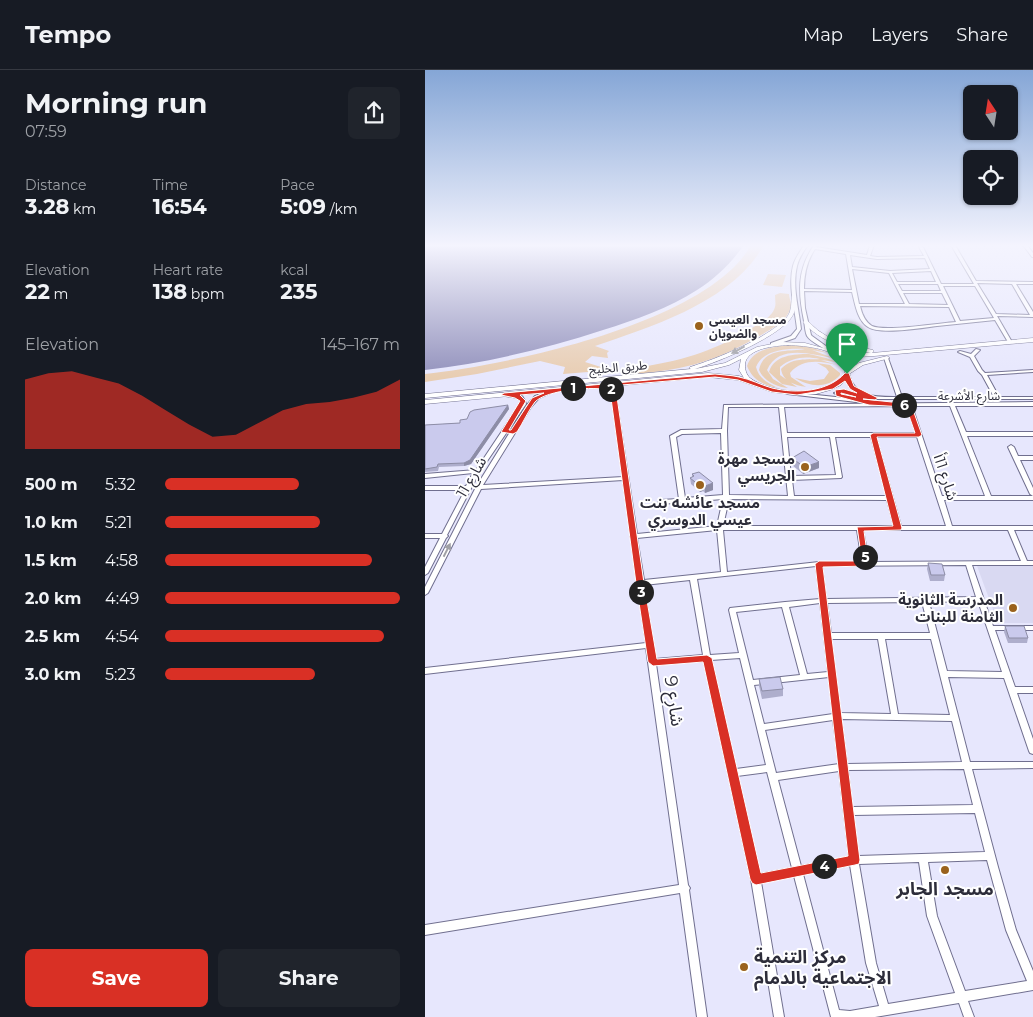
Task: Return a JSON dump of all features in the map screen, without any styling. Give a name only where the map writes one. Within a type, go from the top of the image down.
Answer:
[{"type":"main road","points":[[661,374],[716,360],[765,334],[789,318],[793,310],[794,296]]},
{"type":"main road","points":[[806,322],[821,336],[840,345],[864,350],[898,352]]},
{"type":"main road","points":[[829,350],[863,355],[1033,340]]},
{"type":"main road","name":"طريق الخليج","points":[[425,396],[711,369],[735,362],[749,353],[773,344],[803,343],[829,350]]},
{"type":"main road","points":[[829,350],[845,362],[847,374],[861,364],[886,358],[1033,344]]},
{"type":"main road","points":[[749,353],[742,362],[743,372],[748,379],[759,385]]},
{"type":"main road","name":"طريق الخليج","points":[[425,402],[715,375],[739,378],[787,392],[813,392],[841,382],[847,374]]},
{"type":"street","points":[[773,344],[788,339],[797,332],[799,326],[794,289]]},
{"type":"street","points":[[900,289],[907,305]]},
{"type":"street","points":[[943,289],[959,323]]},
{"type":"street","points":[[978,289],[1010,342]]},
{"type":"street","points":[[829,350],[810,337],[801,302],[802,290],[853,291],[864,322],[869,326],[880,329],[959,323],[995,317],[1033,316],[1017,289]]},
{"type":"street","points":[[901,292],[944,292]]},
{"type":"street","points":[[858,305],[951,306]]},
{"type":"street","points":[[972,356],[978,350]]},
{"type":"street","points":[[961,352],[972,356],[979,371],[984,374],[997,398]]},
{"type":"street","points":[[886,358],[900,399]]},
{"type":"street","points":[[984,374],[1033,371]]},
{"type":"street","name":"شارع الأشرعة","points":[[847,374],[848,382],[852,388],[875,398],[1033,398]]},
{"type":"street","points":[[602,385],[613,390],[623,383]]},
{"type":"street","name":"شارع 11","points":[[425,593],[479,487],[534,399],[558,390]]},
{"type":"street","name":"شارع 9","points":[[613,390],[702,1017]]},
{"type":"street","points":[[869,403],[840,396],[837,393],[844,391],[861,397],[875,398]]},
{"type":"street","name":"شارع الأشرعة","points":[[787,392],[889,405],[1033,404]]},
{"type":"street","name":"شارع 11","points":[[425,573],[478,471],[505,432],[523,401],[517,396],[504,395]]},
{"type":"street","points":[[724,574],[720,528],[725,497],[725,407],[889,405]]},
{"type":"street","name":"شارع 11أ","points":[[909,405],[950,528]]},
{"type":"street","points":[[952,405],[989,498]]},
{"type":"street","points":[[781,406],[791,498]]},
{"type":"street","points":[[682,500],[673,436],[683,432],[725,431]]},
{"type":"street","points":[[505,432],[513,432]]},
{"type":"street","points":[[964,434],[1033,434]]},
{"type":"street","points":[[784,435],[919,435]]},
{"type":"street","points":[[789,478],[839,478],[832,435]]},
{"type":"street","points":[[873,435],[898,528]]},
{"type":"street","points":[[1011,447],[1033,494]]},
{"type":"street","points":[[1016,458],[1033,458]]},
{"type":"street","points":[[425,476],[478,471]]},
{"type":"street","points":[[479,487],[626,478]]},
{"type":"street","points":[[425,488],[469,488]]},
{"type":"street","points":[[661,502],[725,497],[890,498]]},
{"type":"street","points":[[940,498],[1033,498]]},
{"type":"street","points":[[633,536],[720,528],[1033,528]]},
{"type":"street","points":[[860,528],[866,564]]},
{"type":"street","points":[[1010,528],[1025,563]]},
{"type":"street","points":[[425,536],[445,536]]},
{"type":"street","points":[[968,563],[1033,751]]},
{"type":"street","points":[[640,583],[819,564],[1033,563]]},
{"type":"street","points":[[819,564],[855,860],[871,963],[885,1010]]},
{"type":"street","points":[[693,577],[707,658],[756,879],[779,1017]]},
{"type":"street","points":[[925,600],[1011,930],[1033,984],[850,1016],[835,1014],[771,772],[732,610],[822,601],[980,599]]},
{"type":"street","points":[[785,604],[804,677]]},
{"type":"street","points":[[991,628],[1033,628]]},
{"type":"street","points":[[827,636],[934,636]]},
{"type":"street","points":[[881,636],[895,717]]},
{"type":"street","points":[[425,671],[650,645]]},
{"type":"street","points":[[653,662],[743,655]]},
{"type":"street","points":[[749,683],[831,674]]},
{"type":"street","points":[[944,674],[1007,675]]},
{"type":"street","points":[[1012,690],[1033,690]]},
{"type":"street","points":[[760,728],[837,716],[955,718]]},
{"type":"street","points":[[732,773],[843,767],[1033,765]]},
{"type":"street","points":[[848,811],[978,809]]},
{"type":"street","points":[[756,879],[855,860],[991,856]]},
{"type":"street","points":[[923,858],[932,916],[969,1017]]},
{"type":"street","points":[[425,930],[685,888]]},
{"type":"shaded area","points":[[705,289],[722,289],[712,297],[666,320],[595,346],[609,351],[607,353],[608,358],[592,356],[585,362],[601,367],[600,371],[563,374],[565,367],[540,361],[425,382],[425,374],[505,361],[553,350],[603,335],[651,318],[694,297]]},
{"type":"shaded area","points":[[780,293],[789,294],[791,305],[788,315],[776,326],[731,351],[687,366],[635,374],[631,372],[635,368],[694,355],[735,338],[768,318],[775,307],[775,295]]},
{"type":"shaded area","points":[[794,345],[828,353],[812,350],[833,358],[805,353],[787,354],[779,357],[772,362],[767,370],[773,379],[788,388],[775,385],[767,380],[759,370],[762,363],[771,354],[805,349],[777,351],[764,356],[759,361],[756,367],[759,375],[778,388],[759,382],[749,371],[747,366],[754,355],[773,347]]},
{"type":"shaded area","points":[[809,354],[836,362],[821,360],[837,365],[825,362],[812,362],[795,368],[790,373],[791,377],[806,387],[788,381],[797,387],[782,384],[769,372],[775,362],[785,357]],"holes":[[[799,358],[820,359],[800,360],[785,365],[781,369],[787,380],[780,375],[780,367],[789,361]]]},
{"type":"shaded area","points":[[817,363],[830,365],[840,375],[830,383],[819,385],[813,385],[795,378],[810,381],[824,379],[829,372]]},
{"type":"shaded area","name":"المدرسة الثانوية الثامنة للبنات","points":[[977,566],[1033,566],[1033,623],[998,623]]},
{"type":"water","points":[[425,289],[697,289],[651,313],[603,330],[537,349],[493,359],[425,370]]},
{"type":"building","points":[[508,405],[470,460],[464,463],[438,464],[437,467],[425,469],[425,425],[460,423],[460,420],[467,419],[470,412],[474,410]]},
{"type":"building","points":[[804,451],[819,462],[804,467],[792,458]]},
{"type":"building","points":[[699,472],[713,483],[705,486],[703,484],[699,485],[690,478],[694,476],[692,474]]},
{"type":"building","points":[[928,563],[942,564],[945,575],[931,575]]},
{"type":"building","points":[[1005,626],[1024,626],[1028,638],[1009,638]]},
{"type":"building","points":[[780,677],[783,689],[762,691],[759,679]]},
{"type":"place","name":"مسجد العيسى والضويان","points":[[699,326]]},
{"type":"place","name":"مسجد مهرة الجريسي","points":[[805,467]]},
{"type":"place","name":"مسجد عائشه بنت عيسي الدوسري","points":[[700,485]]},
{"type":"place","name":"المدرسة الثانوية الثامنة للبنات","points":[[1013,608]]},
{"type":"place","name":"مسجد الجابر","points":[[945,870]]},
{"type":"place","name":"مركز التنمية الاجتماعية بالدمام","points":[[744,967]]},
{"type":"route","points":[[847,374],[841,382],[831,387],[813,392],[797,393],[772,390],[739,378],[715,375],[700,376],[586,387],[558,390],[543,394],[534,399],[513,432],[505,432],[523,404],[523,401],[517,396],[504,395],[602,385],[609,387],[613,390],[653,662],[707,658],[756,879],[855,860],[819,564],[866,564],[860,528],[898,528],[873,435],[919,435],[909,405],[869,403],[838,395],[837,392],[844,391],[861,397],[875,398],[852,388],[848,382],[847,374]]}]
